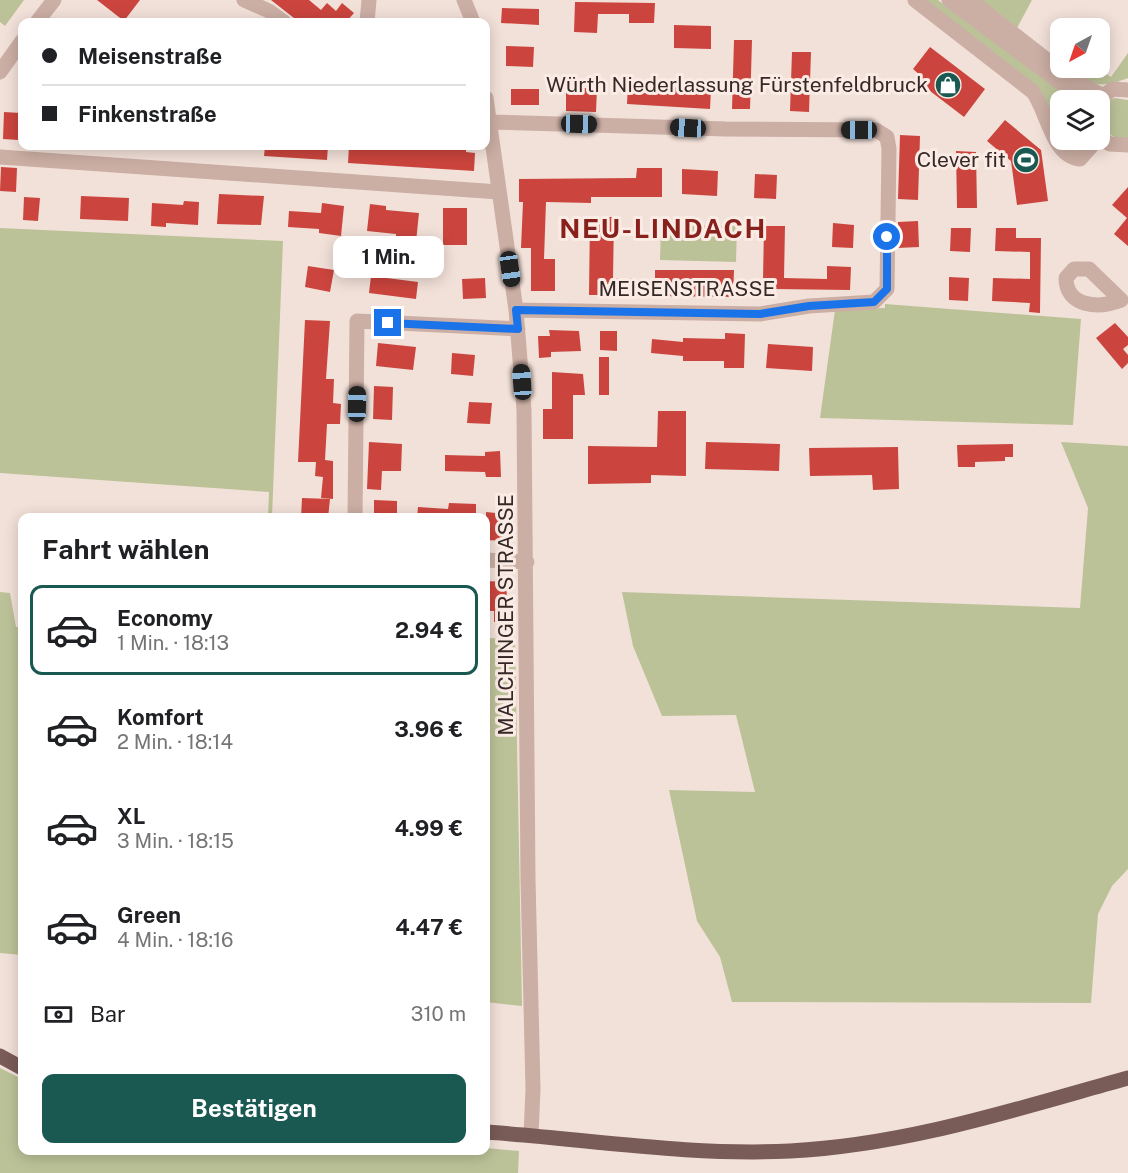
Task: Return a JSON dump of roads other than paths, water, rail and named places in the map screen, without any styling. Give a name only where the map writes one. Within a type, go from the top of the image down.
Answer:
[{"type":"main road","points":[[0,1056],[18,1066]]},
{"type":"main road","points":[[490,1132],[730,1152],[842,1146],[950,1128],[1128,1078]]},
{"type":"street","points":[[40,18],[54,0]]},
{"type":"street","points":[[244,0],[279,18]]},
{"type":"street","points":[[368,18],[369,0]]},
{"type":"street","points":[[464,0],[471,18]]},
{"type":"street","points":[[915,0],[1033,92],[1050,125]]},
{"type":"street","points":[[949,0],[1070,90]]},
{"type":"street","points":[[970,0],[1087,90]]},
{"type":"street","points":[[0,72],[18,47]]},
{"type":"street","points":[[1110,91],[1128,90]]},
{"type":"street","name":"MALCHINGER STRASSE","points":[[490,122],[516,310],[524,410],[528,879],[533,1089],[531,1135]]},
{"type":"street","name":"MEISENSTRASSE","points":[[490,122],[726,129],[876,130],[887,137],[889,149],[887,289],[874,302],[809,306],[760,314],[516,310]]},
{"type":"street","points":[[1110,144],[1128,145]]},
{"type":"street","points":[[1061,150],[1070,158],[1080,159],[1088,150]]},
{"type":"street","points":[[0,157],[499,192]]},
{"type":"street","points":[[355,513],[357,321],[518,329]]},
{"type":"street","points":[[490,560],[527,562]]},
{"type":"place","name":"Würth Niederlassung Fürstenfeldbruck","points":[[948,85]]},
{"type":"place","name":"Clever fit","points":[[1026,160]]},
{"type":"district","name":"NEU-LINDACH","points":[[663,229]]}]
